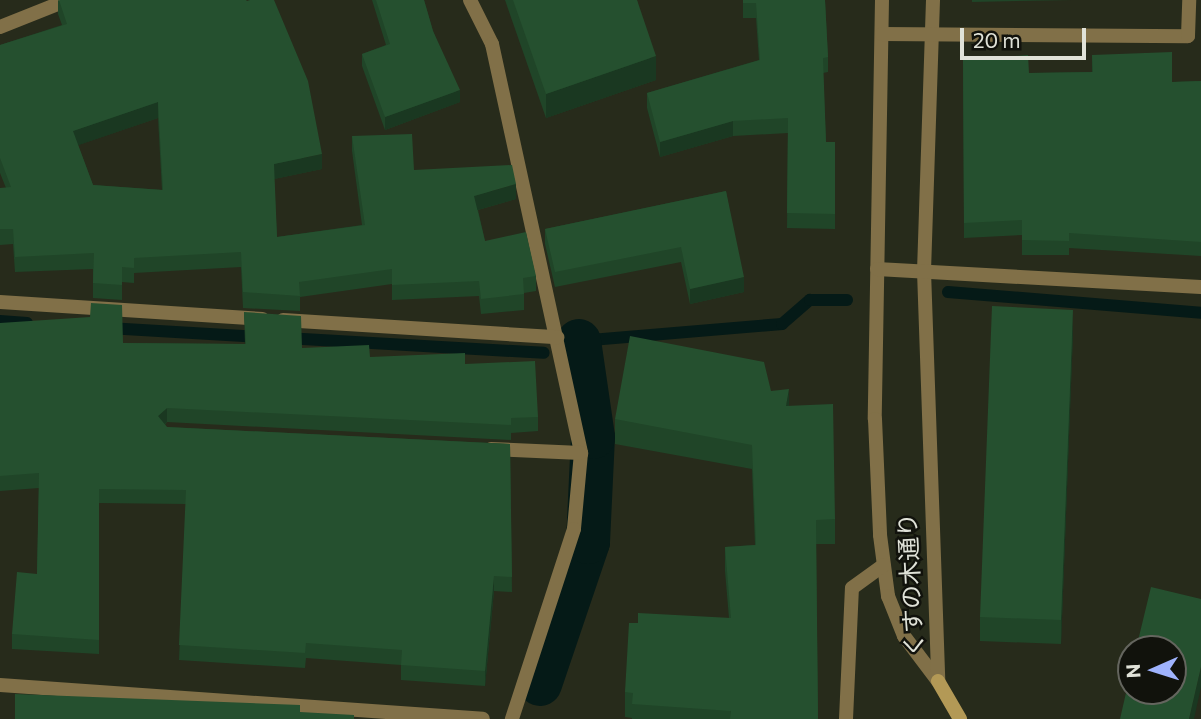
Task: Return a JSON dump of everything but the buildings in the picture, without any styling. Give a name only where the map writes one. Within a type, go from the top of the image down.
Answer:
[{"type":"street","points":[[0,27],[68,0]]},
{"type":"street","points":[[470,0],[492,44],[581,453],[574,529],[512,719]]},
{"type":"street","name":"くすの木通り","points":[[882,0],[877,269],[884,565],[904,636],[938,681]]},
{"type":"street","name":"くすの木通り","points":[[933,0],[924,271],[938,681]]},
{"type":"street","points":[[882,34],[1188,36],[1189,0]]},
{"type":"street","points":[[877,269],[1201,287]]},
{"type":"street","points":[[0,302],[557,337]]},
{"type":"street","points":[[471,447],[581,453]]},
{"type":"street","points":[[846,719],[852,588],[884,565]]},
{"type":"street","points":[[938,681],[960,719]]},
{"type":"street","points":[[0,685],[483,719]]},
{"type":"waterway","points":[[948,292],[1201,313]]},
{"type":"waterway","points":[[579,341],[782,324],[810,300],[847,300]]},
{"type":"waterway","points":[[0,321],[27,323]]},
{"type":"waterway","points":[[108,328],[261,337]]},
{"type":"waterway","points":[[286,338],[544,353]]},
{"type":"waterway","points":[[540,684],[588,542],[593,437],[579,341]]}]
